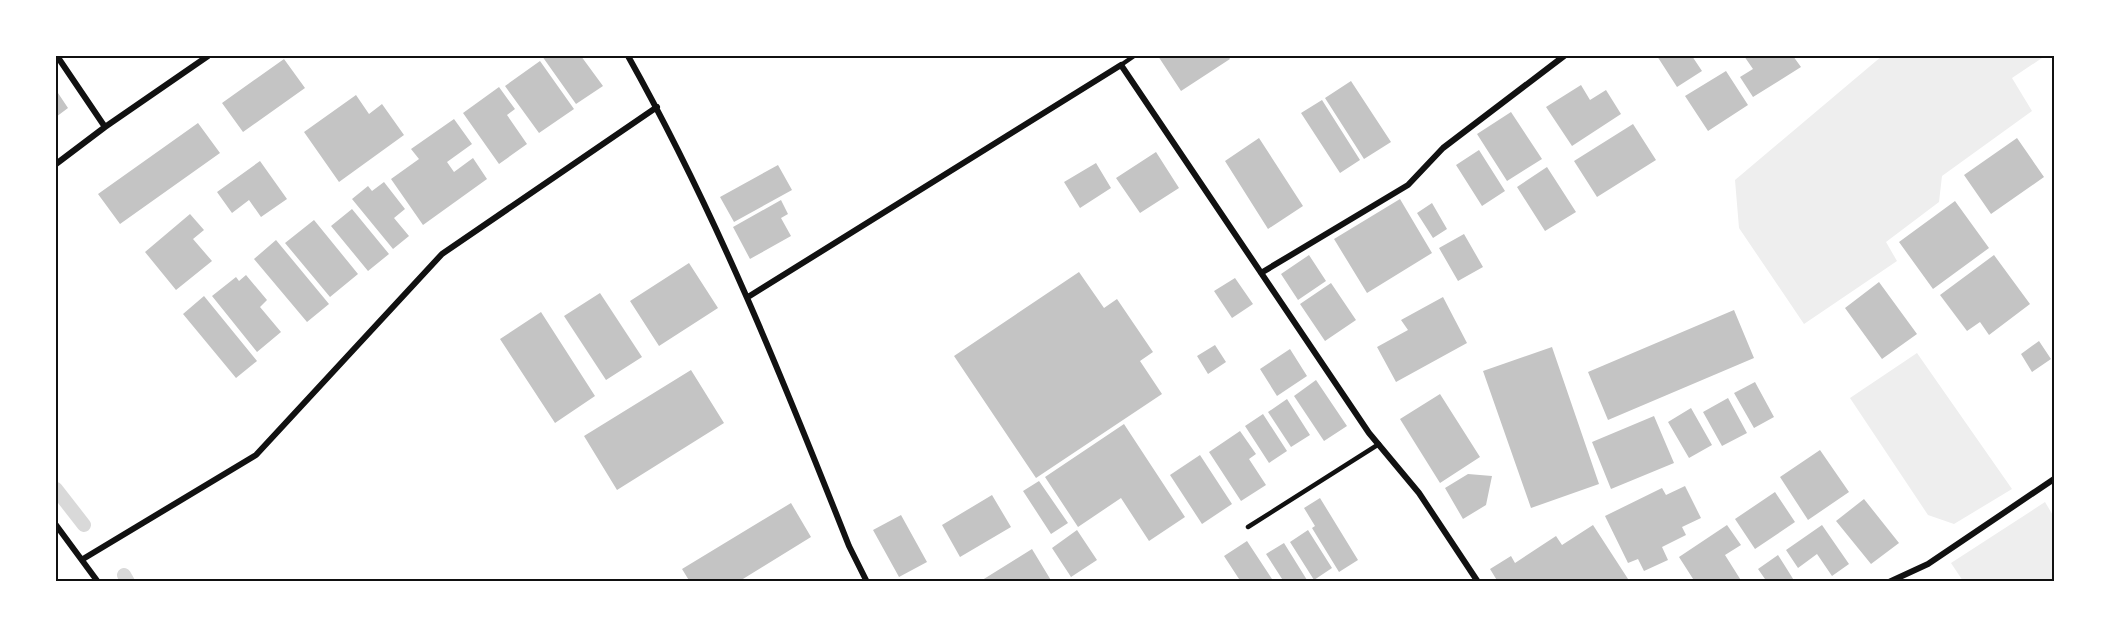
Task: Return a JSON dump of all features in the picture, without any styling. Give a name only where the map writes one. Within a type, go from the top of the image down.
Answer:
[{"type":"street","points":[[57,56],[105,127]]},
{"type":"street","points":[[56,164],[208,56]]},
{"type":"street","points":[[628,56],[657,107],[748,297],[849,546],[867,582]]},
{"type":"street","points":[[1261,273],[1408,185],[1443,148],[1564,56]]},
{"type":"street","points":[[748,297],[1121,65],[1379,444],[1419,493],[1478,582]]},
{"type":"street","points":[[83,559],[256,455],[442,254],[657,107]]},
{"type":"street","points":[[1889,582],[1928,564],[2055,479]]},
{"type":"street","points":[[56,525],[98,582]]},
{"type":"lane","points":[[1121,65],[1134,56]]},
{"type":"lane","points":[[1248,528],[1379,444]]},
{"type":"shaded area","points":[[1882,56],[2045,56],[2012,78],[2032,111],[1942,176],[1939,202],[1886,242],[1897,261],[1804,324],[1739,228],[1735,180]]},
{"type":"shaded area","points":[[1917,353],[2012,489],[1954,524],[1928,515],[1850,398]]},
{"type":"shaded area","points":[[2045,502],[2054,517],[2054,581],[1963,581],[1951,563]]},
{"type":"building","points":[[542,56],[581,56],[603,86],[576,104]]},
{"type":"building","points":[[1158,56],[1228,56],[1230,59],[1181,91]]},
{"type":"building","points":[[1657,56],[1692,56],[1702,71],[1677,87]]},
{"type":"building","points":[[1744,56],[1793,56],[1801,67],[1753,97],[1740,77],[1753,69]]},
{"type":"building","points":[[284,59],[305,88],[243,132],[222,103]]},
{"type":"building","points":[[540,61],[574,109],[539,133],[505,86]]},
{"type":"building","points":[[1726,71],[1748,105],[1708,131],[1685,96]]},
{"type":"building","points":[[1351,81],[1391,142],[1364,159],[1325,98]]},
{"type":"building","points":[[1581,85],[1590,100],[1606,90],[1621,114],[1572,146],[1546,107]]},
{"type":"building","points":[[499,87],[515,109],[507,115],[527,144],[499,164],[463,113]]},
{"type":"building","points":[[56,90],[68,108],[56,117]]},
{"type":"building","points":[[356,95],[369,114],[382,104],[404,135],[339,182],[304,132]]},
{"type":"building","points":[[1322,100],[1360,160],[1340,173],[1301,113]]},
{"type":"building","points":[[1511,112],[1542,159],[1507,181],[1477,134]]},
{"type":"building","points":[[454,119],[472,144],[447,162],[454,172],[473,158],[487,179],[423,225],[391,179],[419,159],[411,149]]},
{"type":"building","points":[[198,123],[220,153],[120,224],[98,194]]},
{"type":"building","points":[[1633,124],[1656,160],[1597,197],[1574,161]]},
{"type":"building","points":[[1259,138],[1303,206],[1268,229],[1225,161]]},
{"type":"building","points":[[2017,138],[2044,177],[1991,214],[1964,175]]},
{"type":"building","points":[[1479,150],[1505,191],[1482,206],[1456,165]]},
{"type":"building","points":[[1156,152],[1179,188],[1140,213],[1116,178]]},
{"type":"building","points":[[260,161],[287,199],[261,217],[249,200],[232,213],[217,192]]},
{"type":"building","points":[[1096,163],[1111,188],[1080,208],[1064,182]]},
{"type":"building","points":[[778,165],[792,190],[734,222],[720,197]]},
{"type":"building","points":[[1547,167],[1576,212],[1545,231],[1517,187]]},
{"type":"building","points":[[384,182],[405,209],[394,218],[409,236],[393,249],[352,199],[368,186],[372,191]]},
{"type":"building","points":[[1400,199],[1432,253],[1367,293],[1334,239]]},
{"type":"building","points":[[781,200],[788,214],[781,218],[791,236],[750,259],[733,227]]},
{"type":"building","points":[[1955,201],[1989,248],[1933,289],[1899,242]]},
{"type":"building","points":[[1432,203],[1447,229],[1433,238],[1417,213]]},
{"type":"building","points":[[352,209],[389,254],[368,271],[331,226]]},
{"type":"building","points":[[190,214],[204,230],[193,239],[212,261],[176,290],[145,252]]},
{"type":"building","points":[[314,220],[358,274],[330,297],[285,243]]},
{"type":"building","points":[[1464,234],[1483,267],[1458,281],[1439,248]]},
{"type":"building","points":[[276,240],[329,304],[307,322],[254,259]]},
{"type":"building","points":[[1309,255],[1326,281],[1298,300],[1281,274]]},
{"type":"building","points":[[1994,255],[2030,304],[1989,335],[1980,322],[1967,331],[1940,295]]},
{"type":"building","points":[[689,263],[718,308],[659,346],[630,301]]},
{"type":"building","points":[[1079,272],[1104,308],[1117,299],[1153,352],[1140,361],[1162,394],[1036,478],[954,356]]},
{"type":"building","points":[[246,275],[267,300],[260,307],[281,332],[257,352],[212,296],[236,277],[239,281]]},
{"type":"building","points":[[1235,278],[1253,304],[1232,318],[1214,291]]},
{"type":"building","points":[[1879,282],[1917,334],[1882,359],[1845,308]]},
{"type":"building","points":[[1331,283],[1356,320],[1325,341],[1300,304]]},
{"type":"building","points":[[600,293],[642,357],[606,380],[564,316]]},
{"type":"building","points":[[204,296],[257,361],[236,378],[183,314]]},
{"type":"building","points":[[1443,297],[1467,343],[1396,382],[1377,347],[1408,330],[1401,320]]},
{"type":"building","points":[[1734,310],[1754,358],[1608,420],[1588,372]]},
{"type":"building","points":[[541,312],[595,396],[555,423],[500,339]]},
{"type":"building","points":[[2039,341],[2051,359],[2032,372],[2021,354]]},
{"type":"building","points":[[1215,345],[1226,362],[1208,374],[1197,356]]},
{"type":"building","points":[[1552,347],[1599,484],[1531,508],[1483,371]]},
{"type":"building","points":[[1290,349],[1307,376],[1277,396],[1260,369]]},
{"type":"building","points":[[691,370],[724,423],[617,490],[584,436]]},
{"type":"building","points":[[1316,380],[1347,426],[1324,441],[1294,396]]},
{"type":"building","points":[[1755,382],[1774,417],[1754,428],[1734,393]]},
{"type":"building","points":[[1440,394],[1480,457],[1440,483],[1400,419]]},
{"type":"building","points":[[1728,398],[1747,433],[1722,446],[1703,412]]},
{"type":"building","points":[[1287,399],[1310,435],[1291,447],[1268,412]]},
{"type":"building","points":[[1691,408],[1712,445],[1689,458],[1668,422]]},
{"type":"building","points":[[1263,414],[1287,451],[1269,463],[1245,426]]},
{"type":"building","points":[[1654,416],[1674,463],[1611,489],[1592,442]]},
{"type":"building","points":[[1124,424],[1185,517],[1149,541],[1121,498],[1078,527],[1045,477]]},
{"type":"building","points":[[1240,431],[1256,454],[1249,459],[1266,485],[1241,501],[1209,452]]},
{"type":"building","points":[[1820,450],[1849,492],[1808,520],[1780,477]]},
{"type":"building","points":[[1200,455],[1232,504],[1202,524],[1170,475]]},
{"type":"building","points":[[1468,474],[1492,476],[1486,505],[1463,519],[1445,488]]},
{"type":"building","points":[[1039,481],[1068,523],[1051,534],[1023,491]]},
{"type":"building","points":[[1685,486],[1701,518],[1682,527],[1686,535],[1662,547],[1668,560],[1644,571],[1638,559],[1628,563],[1605,516],[1662,488],[1666,495]]},
{"type":"building","points":[[1775,492],[1795,522],[1755,549],[1735,519]]},
{"type":"building","points":[[992,495],[1011,527],[960,557],[942,525]]},
{"type":"building","points":[[1320,498],[1358,560],[1339,572],[1312,528],[1315,526],[1304,508]]},
{"type":"building","points":[[1864,499],[1899,543],[1871,564],[1836,521]]},
{"type":"building","points":[[791,503],[811,537],[738,582],[690,582],[682,569]]},
{"type":"building","points":[[901,515],[927,562],[899,577],[873,530]]},
{"type":"building","points":[[1593,525],[1630,582],[1498,582],[1490,569],[1511,556],[1515,563],[1556,536],[1562,545]]},
{"type":"building","points":[[1727,525],[1741,545],[1725,555],[1742,582],[1695,582],[1679,557]]},
{"type":"building","points":[[1822,525],[1849,564],[1832,576],[1817,554],[1798,568],[1786,550]]},
{"type":"building","points":[[1077,530],[1097,560],[1071,577],[1052,548]]},
{"type":"building","points":[[1308,530],[1332,568],[1314,580],[1290,542]]},
{"type":"building","points":[[1247,541],[1274,582],[1241,582],[1224,556]]},
{"type":"building","points":[[1284,543],[1307,580],[1305,582],[1284,582],[1266,554]]},
{"type":"building","points":[[1032,549],[1052,582],[979,582]]},
{"type":"building","points":[[1778,555],[1795,582],[1762,582],[1765,579],[1758,569]]},
{"type":"waterway","points":[[56,489],[84,525]]},
{"type":"waterway","points":[[124,575],[128,582]]}]
